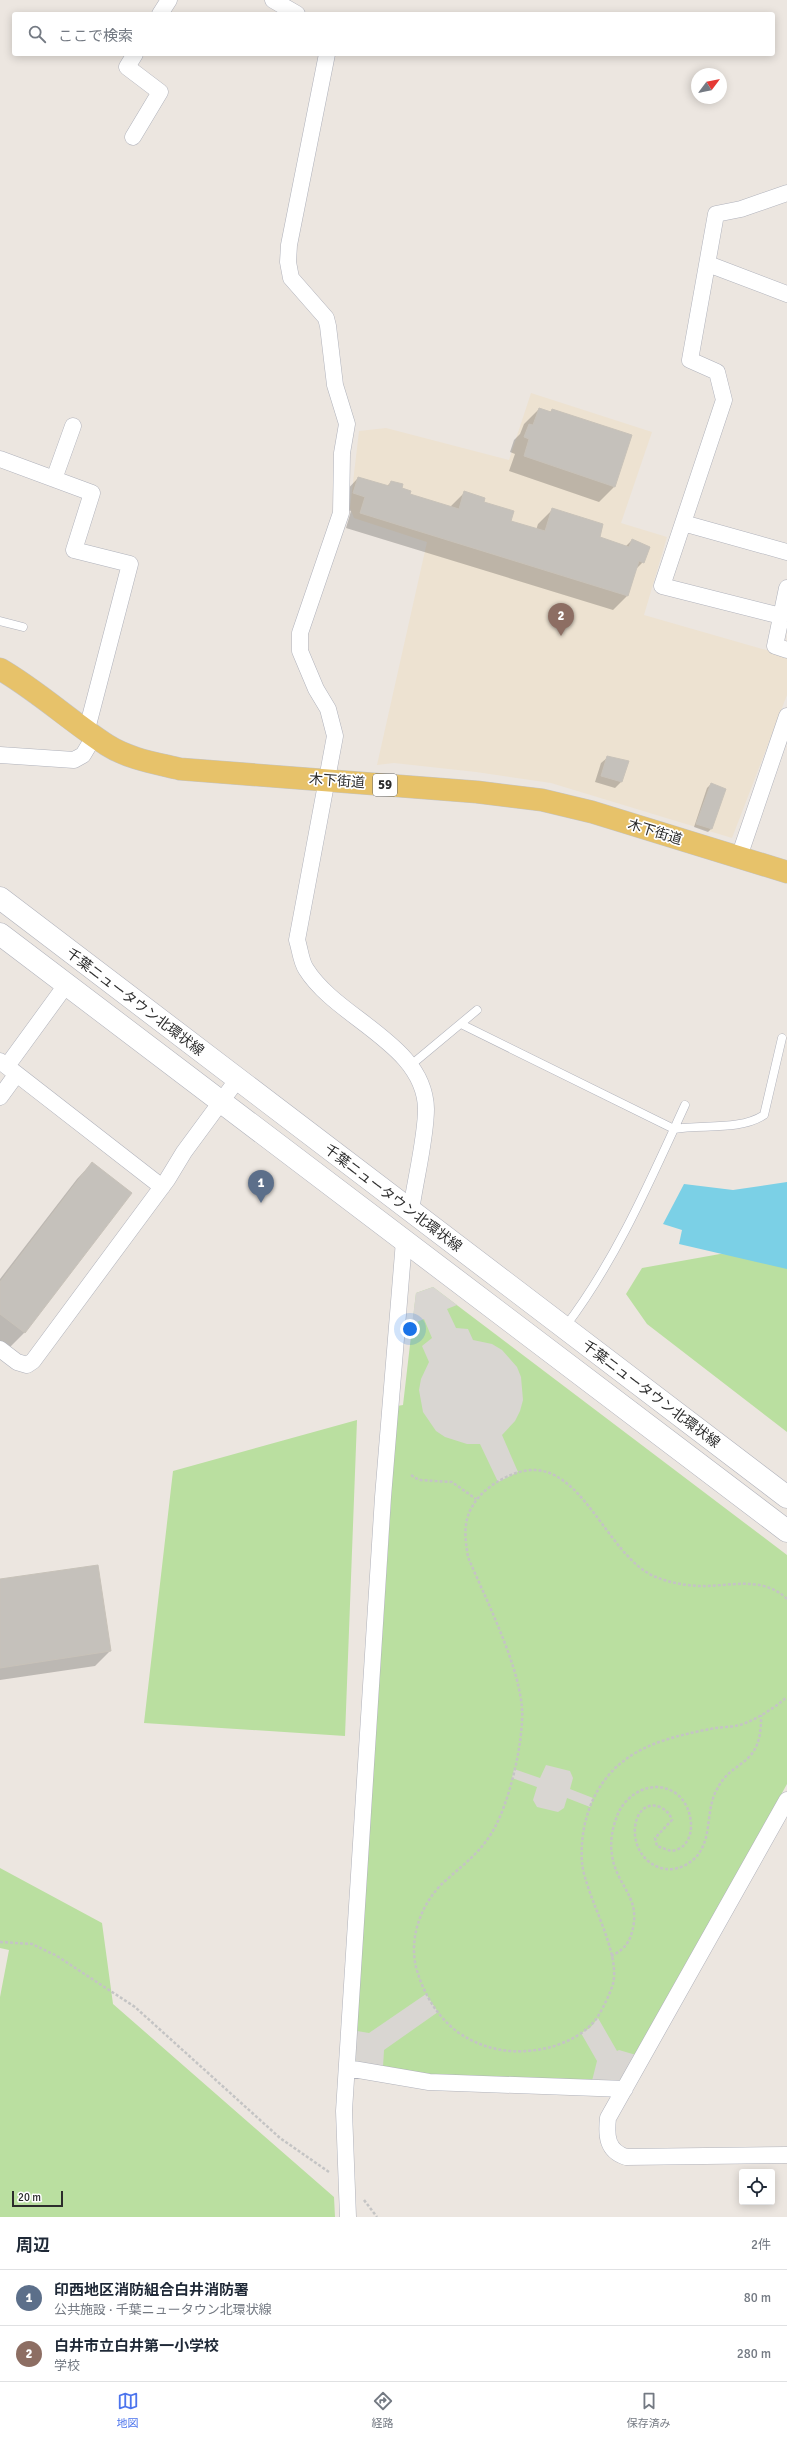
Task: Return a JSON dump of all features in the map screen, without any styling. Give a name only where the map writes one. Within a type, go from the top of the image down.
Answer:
[{"type":"main road","name":"木下街道","points":[[0,669],[27,684],[108,745],[137,759],[180,769],[477,792],[542,800],[592,812],[787,872]]},
{"type":"main road","name":"千葉ニュータウン北環状線","points":[[0,898],[237,1080],[787,1497]]},
{"type":"main road","name":"千葉ニュータウン北環状線","points":[[0,934],[787,1531]]},
{"type":"street","points":[[161,12],[169,0]]},
{"type":"street","points":[[273,0],[294,12]]},
{"type":"street","points":[[133,137],[160,92],[127,67],[134,56]]},
{"type":"street","points":[[327,56],[289,245],[288,262],[291,278],[298,288],[326,318],[335,385],[347,424],[342,453],[341,513],[300,633],[300,651],[316,689],[328,709],[335,736],[297,940],[305,969],[328,995],[402,1055],[411,1065],[422,1090],[426,1108],[411,1212]]},
{"type":"street","points":[[781,616],[662,586],[724,400],[718,372],[690,360],[716,214],[741,209],[787,193]]},
{"type":"street","points":[[708,264],[787,294]]},
{"type":"street","points":[[54,479],[73,426]]},
{"type":"street","points":[[0,459],[92,493],[74,550],[130,564],[91,732],[83,756],[74,760],[0,755]]},
{"type":"street","points":[[683,523],[787,552]]},
{"type":"street","points":[[787,588],[775,646],[787,650]]},
{"type":"street","points":[[739,857],[787,716]]},
{"type":"street","points":[[0,1096],[8,1067],[66,985]]},
{"type":"street","points":[[8,1067],[162,1187]]},
{"type":"street","points":[[0,1349],[17,1362],[27,1365],[33,1361],[162,1187],[184,1152],[237,1080]]},
{"type":"street","points":[[348,2217],[348,2184],[344,2111],[383,1497],[404,1241]]},
{"type":"street","points":[[787,1800],[625,2089],[608,2122],[607,2138],[611,2147],[618,2154],[626,2157],[787,2155]]},
{"type":"street","points":[[347,2068],[429,2082],[625,2089]]},
{"type":"lane","points":[[0,621],[23,627]]},
{"type":"lane","points":[[411,1065],[478,1010]]},
{"type":"lane","points":[[461,1024],[674,1129],[690,1126],[754,1122],[764,1116],[782,1038]]},
{"type":"lane","points":[[564,1328],[589,1296],[636,1210],[685,1104]]},
{"type":"path","points":[[787,1599],[775,1591],[754,1584],[704,1586],[679,1584],[643,1571],[622,1551],[573,1487],[554,1475],[527,1470],[518,1472],[494,1484],[476,1499],[466,1516],[466,1542],[468,1556],[514,1672],[522,1708],[522,1728],[509,1792],[498,1822],[478,1853],[436,1890],[418,1921],[414,1957],[420,1982],[438,2012],[452,2027],[470,2040],[490,2048],[527,2052],[556,2046],[590,2028],[599,2016],[614,1982],[611,1956],[582,1864],[584,1829],[595,1795],[620,1762],[654,1743],[667,1738],[742,1724],[761,1715],[787,1697]]},
{"type":"path","points":[[411,1475],[419,1480],[452,1482],[476,1499]]},
{"type":"path","points":[[611,1956],[627,1944],[635,1920],[634,1906],[612,1856],[612,1833],[620,1810],[631,1795],[649,1788],[662,1788],[679,1795],[688,1809],[691,1820],[690,1835],[685,1845],[671,1851],[657,1846],[655,1838],[672,1820],[666,1810],[653,1806],[644,1809],[638,1815],[634,1828],[635,1842],[644,1858],[660,1868],[678,1869],[689,1863],[705,1842],[711,1806],[718,1788],[749,1759],[758,1744],[762,1734],[761,1715]]},
{"type":"path","points":[[0,1942],[32,1944],[57,1956],[135,2007],[280,2138],[348,2184]]},
{"type":"shaded area","points":[[531,393],[652,432],[621,523],[667,537],[644,615],[787,656],[787,695],[732,838],[551,783],[476,772],[394,763],[377,765],[427,542],[354,518],[350,508],[359,431],[386,428],[509,460]]},
{"type":"shaded area","points":[[433,1287],[457,1305],[447,1309],[456,1328],[468,1329],[473,1340],[492,1344],[502,1350],[517,1367],[521,1377],[523,1400],[520,1411],[515,1421],[502,1435],[518,1472],[498,1482],[480,1444],[467,1444],[445,1437],[436,1431],[423,1412],[419,1390],[421,1379],[429,1362],[422,1346],[432,1338],[424,1319],[412,1324],[416,1293]]},
{"type":"shaded area","points":[[546,1765],[570,1771],[573,1778],[570,1789],[593,1798],[590,1807],[567,1798],[564,1808],[558,1812],[537,1807],[533,1800],[537,1787],[512,1778],[514,1769],[540,1778]]},
{"type":"shaded area","points":[[426,1994],[438,2012],[384,2050],[383,2067],[359,2064],[355,2059],[357,2031],[369,2033]]},
{"type":"shaded area","points":[[598,2018],[617,2051],[619,2050],[636,2055],[621,2083],[592,2081],[597,2061],[581,2033],[590,2028]]},
{"type":"green space","points":[[720,1254],[787,1256],[787,1432],[647,1324],[626,1294],[642,1268]]},
{"type":"green space","points":[[433,1287],[787,1555],[787,1784],[621,2083],[428,2074],[359,2064],[355,2059],[397,1406],[403,1405],[416,1293]]},
{"type":"green space","points":[[357,1420],[345,1736],[144,1723],[173,1471]]},
{"type":"green space","points":[[0,1868],[102,1923],[113,2004],[334,2197],[335,2217],[0,2217],[0,1997],[9,1950],[0,1948]]},
{"type":"water","points":[[787,1182],[787,1269],[679,1244],[682,1230],[663,1224],[684,1184],[733,1190]]},
{"type":"building","points":[[539,408],[551,412],[552,409],[632,435],[615,487],[524,456],[529,439],[524,437],[529,424],[533,425]]},
{"type":"building","points":[[358,477],[389,486],[391,481],[403,484],[402,488],[411,491],[410,494],[459,509],[464,491],[485,498],[484,502],[514,511],[511,521],[545,531],[552,508],[603,524],[600,537],[629,547],[632,539],[650,547],[644,563],[639,561],[628,596],[360,513],[365,497],[353,493]]},
{"type":"building","points":[[607,756],[629,761],[622,782],[601,776]]},
{"type":"building","points":[[711,783],[726,789],[712,829],[696,824]]},
{"type":"building","points":[[92,1162],[132,1193],[25,1333],[0,1314],[0,1282]]},
{"type":"building","points":[[98,1565],[111,1651],[0,1668],[0,1579]]},
{"type":"place","name":"白井市立白井第一小学校","points":[[561,636]]},
{"type":"place","name":"印西地区消防組合白井消防署","points":[[261,1203]]}]
